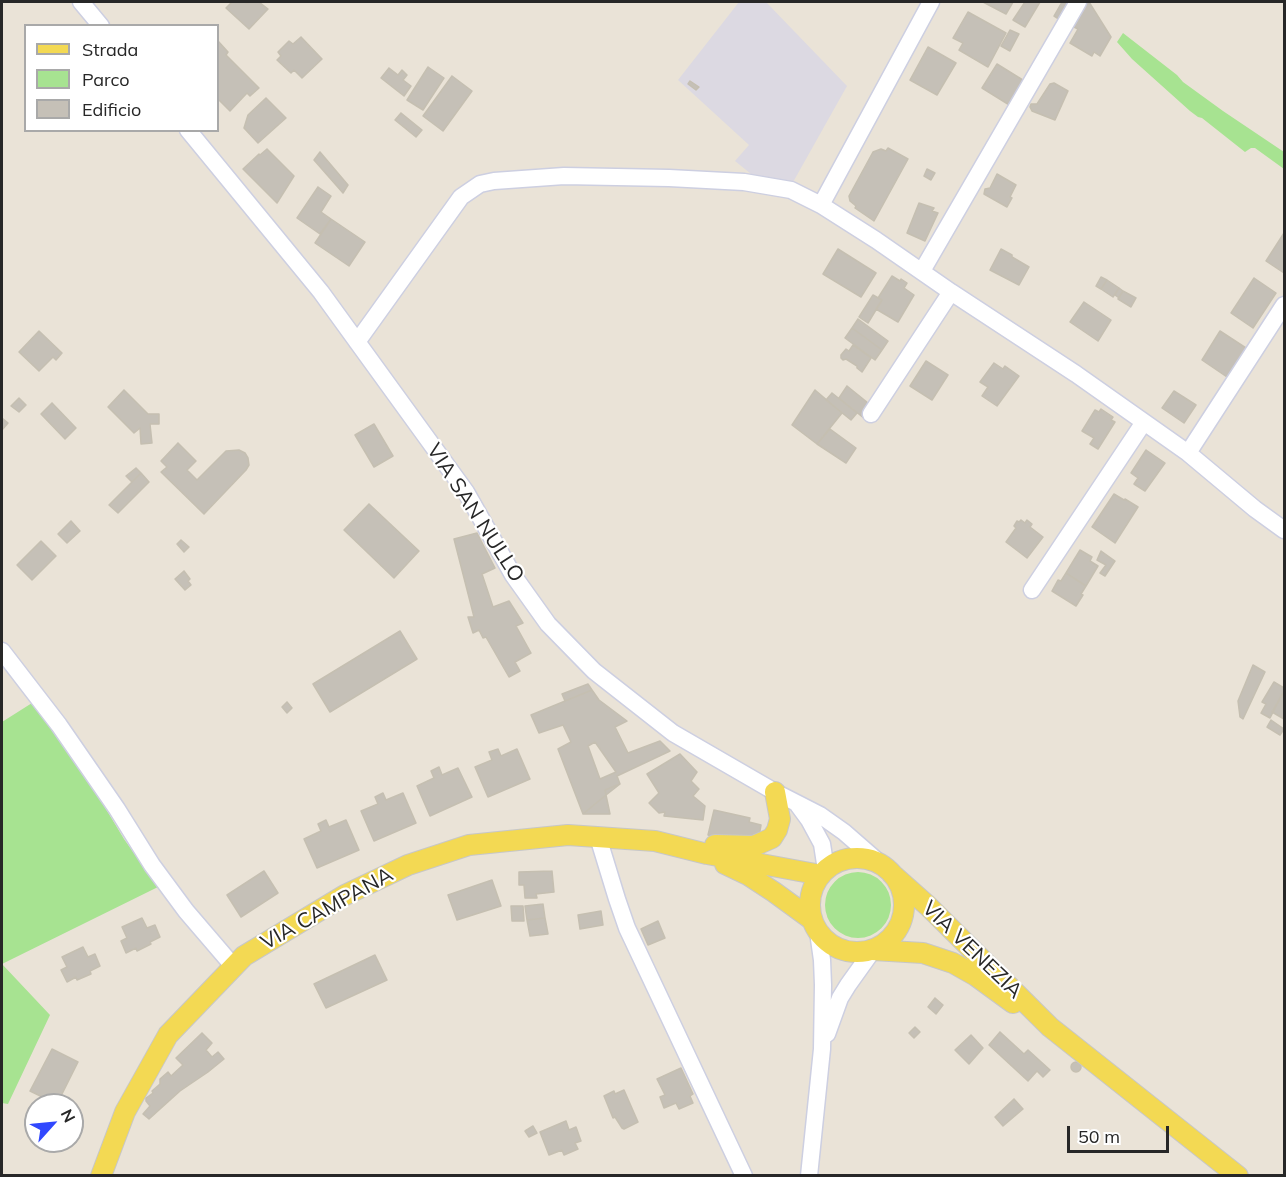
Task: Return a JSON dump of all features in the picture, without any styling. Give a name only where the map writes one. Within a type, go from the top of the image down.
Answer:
[{"type":"main road","points":[[655,842],[754,846],[772,838],[777,830],[780,819],[775,792]]},
{"type":"main road","name":"VIA CAMPANA","points":[[101,1176],[125,1112],[168,1035],[244,956],[345,895],[408,865],[469,845],[568,835],[655,842],[707,855],[823,872]]},
{"type":"main road","name":"VIA CAMPANA","points":[[707,855],[748,875],[774,892],[814,926],[828,943],[842,951],[858,953],[873,950]]},
{"type":"main road","points":[[814,926],[809,906],[811,892],[823,872],[836,863],[848,859],[860,858],[872,861],[888,870],[899,885],[904,910],[901,923],[894,934],[885,944],[873,950]]},
{"type":"main road","name":"VIA VENEZIA","points":[[888,870],[928,906],[1050,1027]]},
{"type":"main road","name":"VIA VENEZIA","points":[[873,950],[923,953],[953,963],[976,976],[1007,1000],[1050,1027],[1238,1176]]},
{"type":"street","points":[[81,2],[99,24]]},
{"type":"street","points":[[821,205],[931,2]]},
{"type":"street","points":[[922,272],[1078,2]]},
{"type":"street","name":"VIA SAN NULLO","points":[[190,132],[321,292],[466,492],[513,575],[548,624],[594,671],[673,733],[775,792],[820,815],[844,832],[888,870]]},
{"type":"street","points":[[357,342],[461,197],[480,184],[564,176],[669,178],[744,182],[791,190],[821,205],[876,240],[1076,374],[1188,453],[1284,530]]},
{"type":"street","points":[[871,414],[951,292]]},
{"type":"street","points":[[1188,453],[1284,305]]},
{"type":"street","points":[[1032,590],[1144,422]]},
{"type":"street","points":[[2,651],[59,725],[117,809],[152,865],[186,911],[234,967]]},
{"type":"street","points":[[798,804],[822,844],[823,872]]},
{"type":"street","points":[[598,837],[627,928],[744,1176]]},
{"type":"street","points":[[809,1176],[822,1049],[822,960],[814,926]]},
{"type":"street","points":[[822,1049],[840,998],[873,950]]},
{"type":"shaded area","points":[[739,2],[766,2],[847,86],[792,184],[756,178],[735,161],[749,145],[678,80]]},
{"type":"green space","points":[[1123,33],[1183,82],[1284,152],[1284,169],[1255,148],[1245,152],[1190,111],[1132,59],[1117,42]]},
{"type":"green space","points":[[32,703],[36,705],[94,789],[124,839],[158,887],[2,964],[2,722]]},
{"type":"green space","points":[[858,872],[871,875],[881,882],[888,892],[891,905],[888,918],[881,928],[871,935],[858,938],[845,935],[835,928],[828,918],[825,905],[828,892],[835,882],[845,875]]},
{"type":"green space","points":[[2,964],[50,1015],[8,1104],[2,1103]]},
{"type":"building","points":[[232,2],[259,2],[268,9],[249,29],[226,8]]},
{"type":"building","points":[[983,2],[1013,2],[1006,14]]},
{"type":"building","points":[[1025,2],[1040,2],[1025,27],[1013,20]]},
{"type":"building","points":[[1062,2],[1074,2],[1062,21],[1054,16]]},
{"type":"building","points":[[1084,2],[1089,2],[1111,37],[1100,56],[1094,52],[1092,56],[1070,43],[1078,29],[1070,25]]},
{"type":"building","points":[[968,12],[1006,33],[988,67],[959,50],[963,43],[953,38]]},
{"type":"building","points":[[1010,30],[1019,34],[1010,51],[1001,46]]},
{"type":"building","points":[[301,37],[322,59],[302,78],[294,70],[291,73],[277,60],[281,56],[278,52],[289,41],[293,44]]},
{"type":"building","points":[[219,42],[228,52],[226,55],[259,88],[250,96],[247,93],[230,111],[219,100]]},
{"type":"building","points":[[928,47],[956,63],[937,95],[910,80]]},
{"type":"building","points":[[997,64],[1026,82],[1011,106],[982,88]]},
{"type":"building","points":[[428,67],[444,78],[423,110],[407,100]]},
{"type":"building","points":[[389,68],[398,75],[402,70],[407,75],[403,80],[411,86],[404,96],[381,78]]},
{"type":"building","points":[[452,76],[472,91],[443,131],[423,116]]},
{"type":"building","points":[[690,81],[699,87],[696,90],[688,84]]},
{"type":"building","points":[[1054,83],[1068,91],[1055,120],[1032,111],[1030,107],[1031,104],[1037,104],[1050,84]]},
{"type":"building","points":[[266,98],[286,118],[258,143],[244,128],[248,115]]},
{"type":"building","points":[[401,113],[422,130],[416,137],[395,120]]},
{"type":"building","points":[[888,148],[908,159],[874,221],[855,208],[849,196],[873,152],[881,149],[886,151]]},
{"type":"building","points":[[267,149],[294,176],[277,203],[243,169]]},
{"type":"building","points":[[320,152],[348,185],[343,193],[314,160]]},
{"type":"building","points":[[927,169],[935,173],[931,180],[924,176]]},
{"type":"building","points":[[997,174],[1016,185],[1007,207],[984,194],[985,189],[990,188]]},
{"type":"building","points":[[318,187],[331,196],[321,212],[331,219],[320,234],[297,218]]},
{"type":"building","points":[[919,203],[934,208],[932,211],[938,213],[925,241],[907,233]]},
{"type":"building","points":[[331,219],[365,242],[349,266],[315,243]]},
{"type":"building","points":[[1284,233],[1284,273],[1266,261]]},
{"type":"building","points":[[838,249],[876,273],[861,297],[823,274]]},
{"type":"building","points":[[1001,249],[1029,267],[1019,285],[990,270]]},
{"type":"building","points":[[892,276],[907,283],[904,288],[914,295],[898,322],[876,309],[882,300],[878,298]]},
{"type":"building","points":[[1101,277],[1107,280],[1101,289],[1096,286]]},
{"type":"building","points":[[1254,278],[1276,293],[1253,328],[1231,313]]},
{"type":"building","points":[[1107,280],[1119,288],[1113,297],[1101,289]]},
{"type":"building","points":[[1119,288],[1123,291],[1119,298],[1115,295]]},
{"type":"building","points":[[1123,291],[1136,298],[1131,307],[1118,299]]},
{"type":"building","points":[[873,295],[882,300],[868,323],[859,317]]},
{"type":"building","points":[[1084,302],[1111,320],[1098,341],[1070,322]]},
{"type":"building","points":[[858,319],[888,341],[882,350],[852,328]]},
{"type":"building","points":[[852,328],[882,350],[875,360],[845,338]]},
{"type":"building","points":[[39,331],[62,353],[56,360],[53,357],[39,371],[19,352]]},
{"type":"building","points":[[1220,331],[1246,348],[1227,377],[1202,360]]},
{"type":"building","points":[[853,345],[871,358],[862,372],[857,366],[841,358],[846,349],[849,351]]},
{"type":"building","points":[[926,361],[948,375],[932,400],[910,386]]},
{"type":"building","points":[[994,363],[1003,369],[1005,366],[1019,376],[997,406],[982,396],[988,387],[980,382]]},
{"type":"building","points":[[847,386],[873,407],[865,419],[839,398]]},
{"type":"building","points":[[124,390],[148,414],[159,414],[159,424],[150,424],[152,443],[141,444],[140,428],[134,433],[108,407]]},
{"type":"building","points":[[815,390],[842,413],[817,444],[792,425]]},
{"type":"building","points":[[1174,391],[1196,405],[1184,423],[1162,408]]},
{"type":"building","points":[[832,393],[857,413],[851,420],[826,400]]},
{"type":"building","points":[[19,398],[26,405],[19,412],[11,406]]},
{"type":"building","points":[[52,403],[76,428],[65,439],[41,414]]},
{"type":"building","points":[[1101,409],[1113,417],[1111,420],[1115,422],[1098,449],[1090,444],[1094,438],[1082,431],[1095,410],[1099,412]]},
{"type":"building","points":[[2,418],[8,423],[2,430]]},
{"type":"building","points":[[374,424],[393,456],[374,467],[355,435]]},
{"type":"building","points":[[830,429],[856,448],[846,463],[817,444]]},
{"type":"building","points":[[178,443],[196,461],[187,470],[197,480],[226,451],[239,450],[248,458],[249,465],[246,470],[204,514],[161,472],[167,467],[161,461]]},
{"type":"building","points":[[1146,450],[1165,463],[1145,491],[1134,484],[1138,478],[1131,473]]},
{"type":"building","points":[[136,468],[141,473],[132,482],[126,476]]},
{"type":"building","points":[[141,473],[149,482],[118,513],[109,505]]},
{"type":"building","points":[[1114,494],[1138,507],[1115,543],[1092,527]]},
{"type":"building","points":[[369,504],[419,551],[394,578],[344,530]]},
{"type":"building","points":[[1021,520],[1025,523],[1027,520],[1032,524],[1030,527],[1043,537],[1027,558],[1006,542],[1016,528],[1014,526],[1017,521]]},
{"type":"building","points":[[71,521],[80,531],[67,543],[58,534]]},
{"type":"building","points":[[477,533],[495,568],[482,574],[493,607],[509,601],[523,623],[516,626],[531,653],[515,662],[520,671],[509,677],[486,637],[483,638],[479,630],[473,633],[468,617],[474,617],[454,539]]},
{"type":"building","points":[[181,540],[189,547],[184,552],[177,544]]},
{"type":"building","points":[[41,541],[56,556],[32,580],[17,565]]},
{"type":"building","points":[[1080,550],[1092,557],[1090,561],[1098,566],[1086,586],[1066,573]]},
{"type":"building","points":[[1101,551],[1115,561],[1105,576],[1100,573],[1106,565],[1097,560]]},
{"type":"building","points":[[184,571],[191,585],[185,590],[175,579]]},
{"type":"building","points":[[1066,573],[1086,586],[1076,606],[1052,591],[1058,580],[1061,581]]},
{"type":"building","points":[[400,631],[417,659],[330,712],[313,684]]},
{"type":"building","points":[[1253,665],[1265,672],[1243,719],[1240,717],[1238,701]]},
{"type":"building","points":[[1274,682],[1284,688],[1284,691],[1270,718],[1261,713],[1266,704],[1262,702]]},
{"type":"building","points":[[588,684],[592,690],[565,701],[562,694]]},
{"type":"building","points":[[592,690],[599,700],[627,721],[615,727],[628,753],[660,741],[670,751],[617,776],[620,784],[605,790],[606,795],[583,814],[558,749],[571,742],[563,725],[539,733],[531,715]],"holes":[[[595,742],[616,772],[600,779],[588,746]]]},
{"type":"building","points":[[1284,691],[1284,719],[1272,712]]},
{"type":"building","points":[[287,702],[292,708],[287,713],[282,707]]},
{"type":"building","points":[[1271,720],[1284,729],[1280,735],[1267,727]]},
{"type":"building","points":[[498,749],[501,756],[517,749],[530,779],[488,797],[475,767],[492,760],[489,752]]},
{"type":"building","points":[[680,754],[697,772],[691,781],[699,789],[693,796],[705,806],[703,820],[664,816],[665,812],[659,813],[649,803],[659,793],[647,774]]},
{"type":"building","points":[[439,767],[442,775],[458,768],[472,797],[430,816],[417,786],[434,778],[431,771]]},
{"type":"building","points":[[620,784],[606,795],[605,790]]},
{"type":"building","points":[[383,793],[386,800],[403,793],[416,823],[374,841],[361,811],[378,804],[375,797]]},
{"type":"building","points":[[606,795],[610,814],[583,814]]},
{"type":"building","points":[[714,810],[750,818],[749,822],[761,825],[758,842],[743,843],[708,835]]},
{"type":"building","points":[[326,820],[329,827],[346,820],[359,850],[317,868],[304,839],[321,831],[318,824]]},
{"type":"building","points":[[264,871],[278,893],[241,917],[227,895]]},
{"type":"building","points":[[552,871],[554,892],[536,894],[537,898],[525,898],[524,885],[519,885],[519,872]]},
{"type":"building","points":[[492,880],[501,906],[457,920],[448,895]]},
{"type":"building","points":[[543,904],[545,918],[527,920],[525,906]]},
{"type":"building","points":[[511,906],[523,906],[524,921],[512,921]]},
{"type":"building","points":[[601,911],[603,925],[580,929],[578,915]]},
{"type":"building","points":[[142,918],[147,928],[155,925],[160,937],[137,951],[136,948],[126,953],[121,941],[127,938],[122,927]]},
{"type":"building","points":[[545,918],[548,934],[530,936],[527,920]]},
{"type":"building","points":[[658,921],[665,938],[648,945],[641,929]]},
{"type":"building","points":[[83,947],[88,957],[95,954],[100,966],[90,971],[91,974],[77,980],[76,977],[67,982],[61,970],[67,967],[62,957]]},
{"type":"building","points":[[375,955],[387,980],[326,1008],[314,984]]},
{"type":"building","points":[[935,998],[943,1005],[936,1014],[928,1007]]},
{"type":"building","points":[[915,1027],[920,1032],[914,1038],[909,1033]]},
{"type":"building","points":[[1000,1032],[1024,1054],[1028,1050],[1050,1070],[1043,1077],[1037,1071],[1028,1081],[989,1045]]},
{"type":"building","points":[[202,1033],[212,1043],[206,1050],[212,1057],[218,1052],[224,1059],[180,1091],[149,1119],[143,1114],[150,1106],[146,1098],[160,1084],[160,1079],[168,1072],[171,1076],[183,1065],[176,1058]]},
{"type":"building","points":[[971,1035],[983,1048],[969,1064],[955,1050]]},
{"type":"building","points":[[52,1049],[78,1062],[62,1093],[30,1091]]},
{"type":"building","points":[[1076,1062],[1081,1067],[1076,1072],[1071,1067]]},
{"type":"building","points":[[681,1068],[693,1094],[690,1096],[693,1103],[679,1109],[676,1103],[664,1108],[660,1097],[665,1095],[657,1079]]},
{"type":"building","points":[[624,1090],[638,1122],[624,1129],[615,1117],[613,1118],[604,1096],[614,1091],[615,1094]]},
{"type":"building","points":[[1014,1099],[1023,1109],[1003,1126],[995,1117]]},
{"type":"building","points":[[566,1121],[569,1130],[576,1127],[581,1141],[575,1143],[578,1149],[564,1155],[562,1150],[549,1155],[540,1132]]},
{"type":"building","points":[[533,1126],[537,1133],[529,1137],[525,1131]]}]
